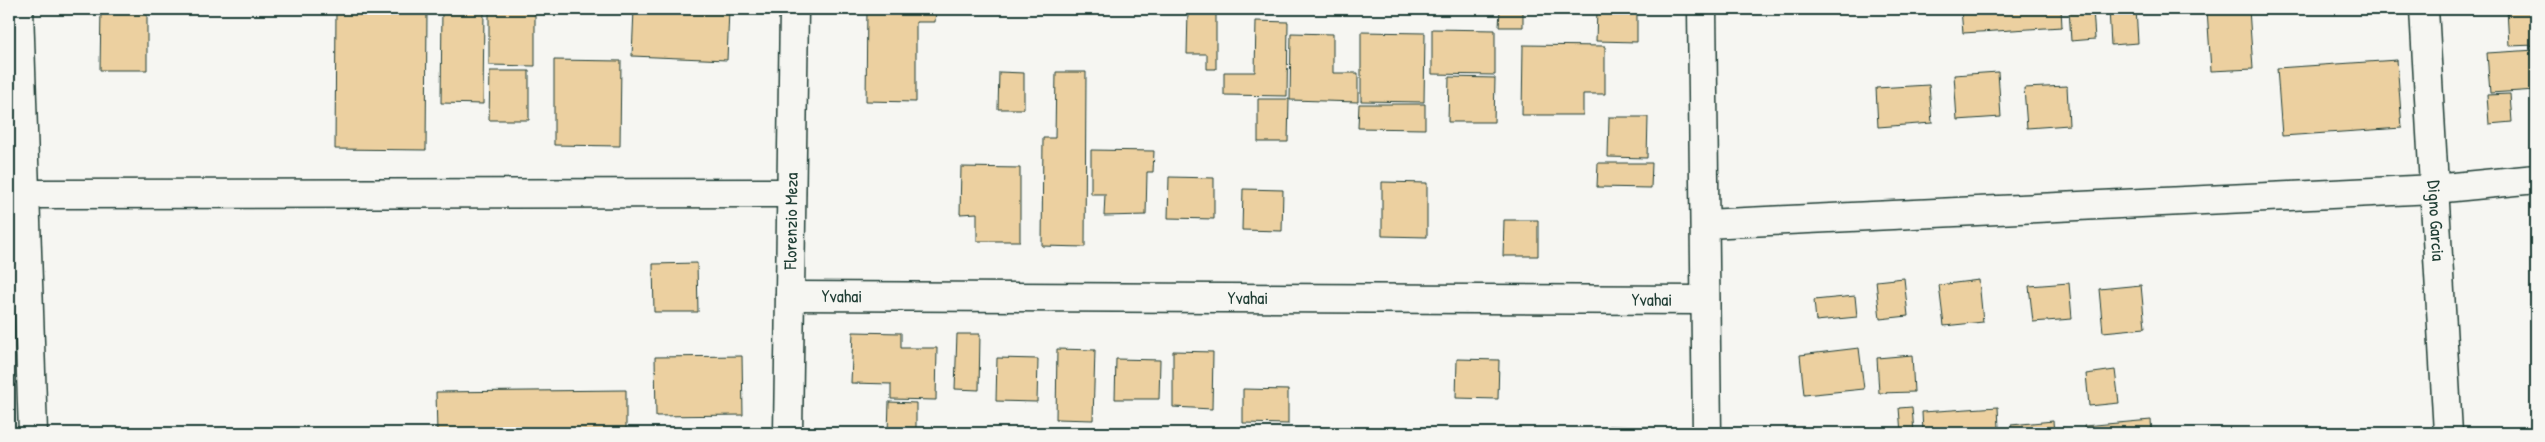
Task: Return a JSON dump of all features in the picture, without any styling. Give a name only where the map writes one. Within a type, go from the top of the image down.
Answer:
[{"type":"street","points":[[19,9],[15,82],[23,194],[32,433]]},
{"type":"street","name":"Florenzio Meza","points":[[788,433],[794,9]]},
{"type":"street","points":[[1702,9],[1707,433]]},
{"type":"street","name":"Digno Garcia","points":[[2424,9],[2448,433]]},
{"type":"street","points":[[1704,224],[2434,189],[2536,179]]},
{"type":"street","points":[[23,194],[791,194]]},
{"type":"street","name":"Yvahai","points":[[790,296],[1705,300]]},
{"type":"building","points":[[101,9],[147,9],[147,70],[100,70]]},
{"type":"building","points":[[336,9],[427,9],[426,150],[335,149]]},
{"type":"building","points":[[442,9],[484,9],[483,104],[441,103]]},
{"type":"building","points":[[489,9],[535,9],[535,66],[489,65]]},
{"type":"building","points":[[634,9],[729,9],[727,60],[632,56]]},
{"type":"building","points":[[867,9],[936,9],[935,22],[916,22],[916,102],[866,101]]},
{"type":"building","points":[[1152,9],[1216,9],[1216,69],[1207,69],[1207,54],[1187,54],[1188,11]]},
{"type":"building","points":[[1500,9],[1523,9],[1523,27],[1499,27]]},
{"type":"building","points":[[1597,9],[1637,9],[1637,42],[1596,41]]},
{"type":"building","points":[[1961,9],[2061,9],[2062,27],[1963,33]]},
{"type":"building","points":[[2069,9],[2093,9],[2095,39],[2071,41]]},
{"type":"building","points":[[2109,9],[2136,9],[2138,43],[2111,45]]},
{"type":"building","points":[[2207,9],[2249,9],[2253,69],[2211,71]]},
{"type":"building","points":[[2507,9],[2536,9],[2536,45],[2509,46]]},
{"type":"building","points":[[1256,21],[1288,22],[1287,96],[1224,95],[1224,72],[1255,72]]},
{"type":"building","points":[[1432,29],[1495,30],[1495,75],[1432,74]]},
{"type":"building","points":[[1361,32],[1425,33],[1424,102],[1361,101]]},
{"type":"building","points":[[1291,33],[1333,34],[1333,73],[1358,73],[1358,102],[1290,100]]},
{"type":"building","points":[[1523,45],[1605,46],[1605,94],[1583,94],[1583,115],[1522,115]]},
{"type":"building","points":[[2536,50],[2536,90],[2490,93],[2487,53]]},
{"type":"building","points":[[554,60],[621,61],[620,146],[554,145]]},
{"type":"building","points":[[2397,60],[2402,128],[2282,136],[2277,68]]},
{"type":"building","points":[[490,71],[529,71],[529,120],[489,120]]},
{"type":"building","points":[[999,72],[1024,73],[1024,109],[998,109]]},
{"type":"building","points":[[1056,72],[1086,72],[1085,247],[1042,246],[1043,138],[1055,138]]},
{"type":"building","points":[[1998,72],[2001,117],[1957,120],[1954,75]]},
{"type":"building","points":[[1449,77],[1495,78],[1494,122],[1448,122]]},
{"type":"building","points":[[1929,85],[1932,123],[1878,127],[1876,88]]},
{"type":"building","points":[[2067,86],[2069,125],[2027,128],[2024,88]]},
{"type":"building","points":[[2510,94],[2512,122],[2489,124],[2487,95]]},
{"type":"building","points":[[1258,99],[1289,99],[1288,142],[1258,142]]},
{"type":"building","points":[[1359,104],[1425,104],[1425,129],[1358,128]]},
{"type":"building","points":[[1609,117],[1648,117],[1647,158],[1608,157]]},
{"type":"building","points":[[1091,150],[1154,151],[1153,172],[1147,172],[1146,215],[1104,216],[1105,194],[1091,194]]},
{"type":"building","points":[[1598,163],[1652,163],[1651,188],[1597,187]]},
{"type":"building","points":[[961,167],[1020,168],[1020,241],[977,241],[977,213],[960,214]]},
{"type":"building","points":[[1169,177],[1214,178],[1214,219],[1168,218]]},
{"type":"building","points":[[1382,182],[1427,183],[1427,237],[1382,236]]},
{"type":"building","points":[[1243,189],[1283,190],[1282,231],[1242,230]]},
{"type":"building","points":[[1504,220],[1538,220],[1538,256],[1503,256]]},
{"type":"building","points":[[697,263],[698,312],[654,312],[653,264]]},
{"type":"building","points":[[1904,278],[1908,316],[1880,319],[1876,281]]},
{"type":"building","points":[[1979,280],[1983,322],[1944,326],[1939,285]]},
{"type":"building","points":[[2069,283],[2072,319],[2033,322],[2029,286]]},
{"type":"building","points":[[2141,285],[2145,328],[2103,332],[2099,289]]},
{"type":"building","points":[[1855,296],[1857,317],[1816,321],[1814,300]]},
{"type":"building","points":[[853,332],[901,333],[901,348],[937,348],[936,400],[891,399],[891,384],[851,383]]},
{"type":"building","points":[[957,334],[980,334],[979,390],[955,389]]},
{"type":"building","points":[[1859,348],[1864,389],[1804,395],[1800,355]]},
{"type":"building","points":[[1057,349],[1095,350],[1093,420],[1056,419]]},
{"type":"building","points":[[1173,351],[1213,352],[1212,409],[1173,407]]},
{"type":"building","points":[[1912,355],[1914,392],[1879,393],[1877,358]]},
{"type":"building","points":[[742,356],[743,415],[656,416],[655,357]]},
{"type":"building","points":[[997,358],[1038,359],[1037,402],[996,401]]},
{"type":"building","points":[[1116,359],[1160,360],[1159,399],[1115,399]]},
{"type":"building","points":[[1457,359],[1499,360],[1498,399],[1456,398]]},
{"type":"building","points":[[2115,370],[2119,403],[2089,406],[2086,374]]},
{"type":"building","points":[[1243,389],[1288,390],[1288,424],[1243,423]]},
{"type":"building","points":[[626,390],[626,433],[437,433],[436,392]]},
{"type":"building","points":[[889,402],[916,403],[916,433],[888,433]]},
{"type":"building","points":[[1912,407],[1914,433],[1901,433],[1899,408]]},
{"type":"building","points":[[1998,407],[1999,428],[1923,433],[1922,412]]},
{"type":"building","points":[[2151,420],[2152,433],[2085,433],[2084,426]]},
{"type":"building","points":[[2053,421],[2054,433],[2012,433],[2011,425]]},
{"type":"building","points":[[1608,426],[1649,427],[1649,433],[1608,433]]},
{"type":"building","points":[[774,428],[774,433],[682,433],[682,429]]}]
